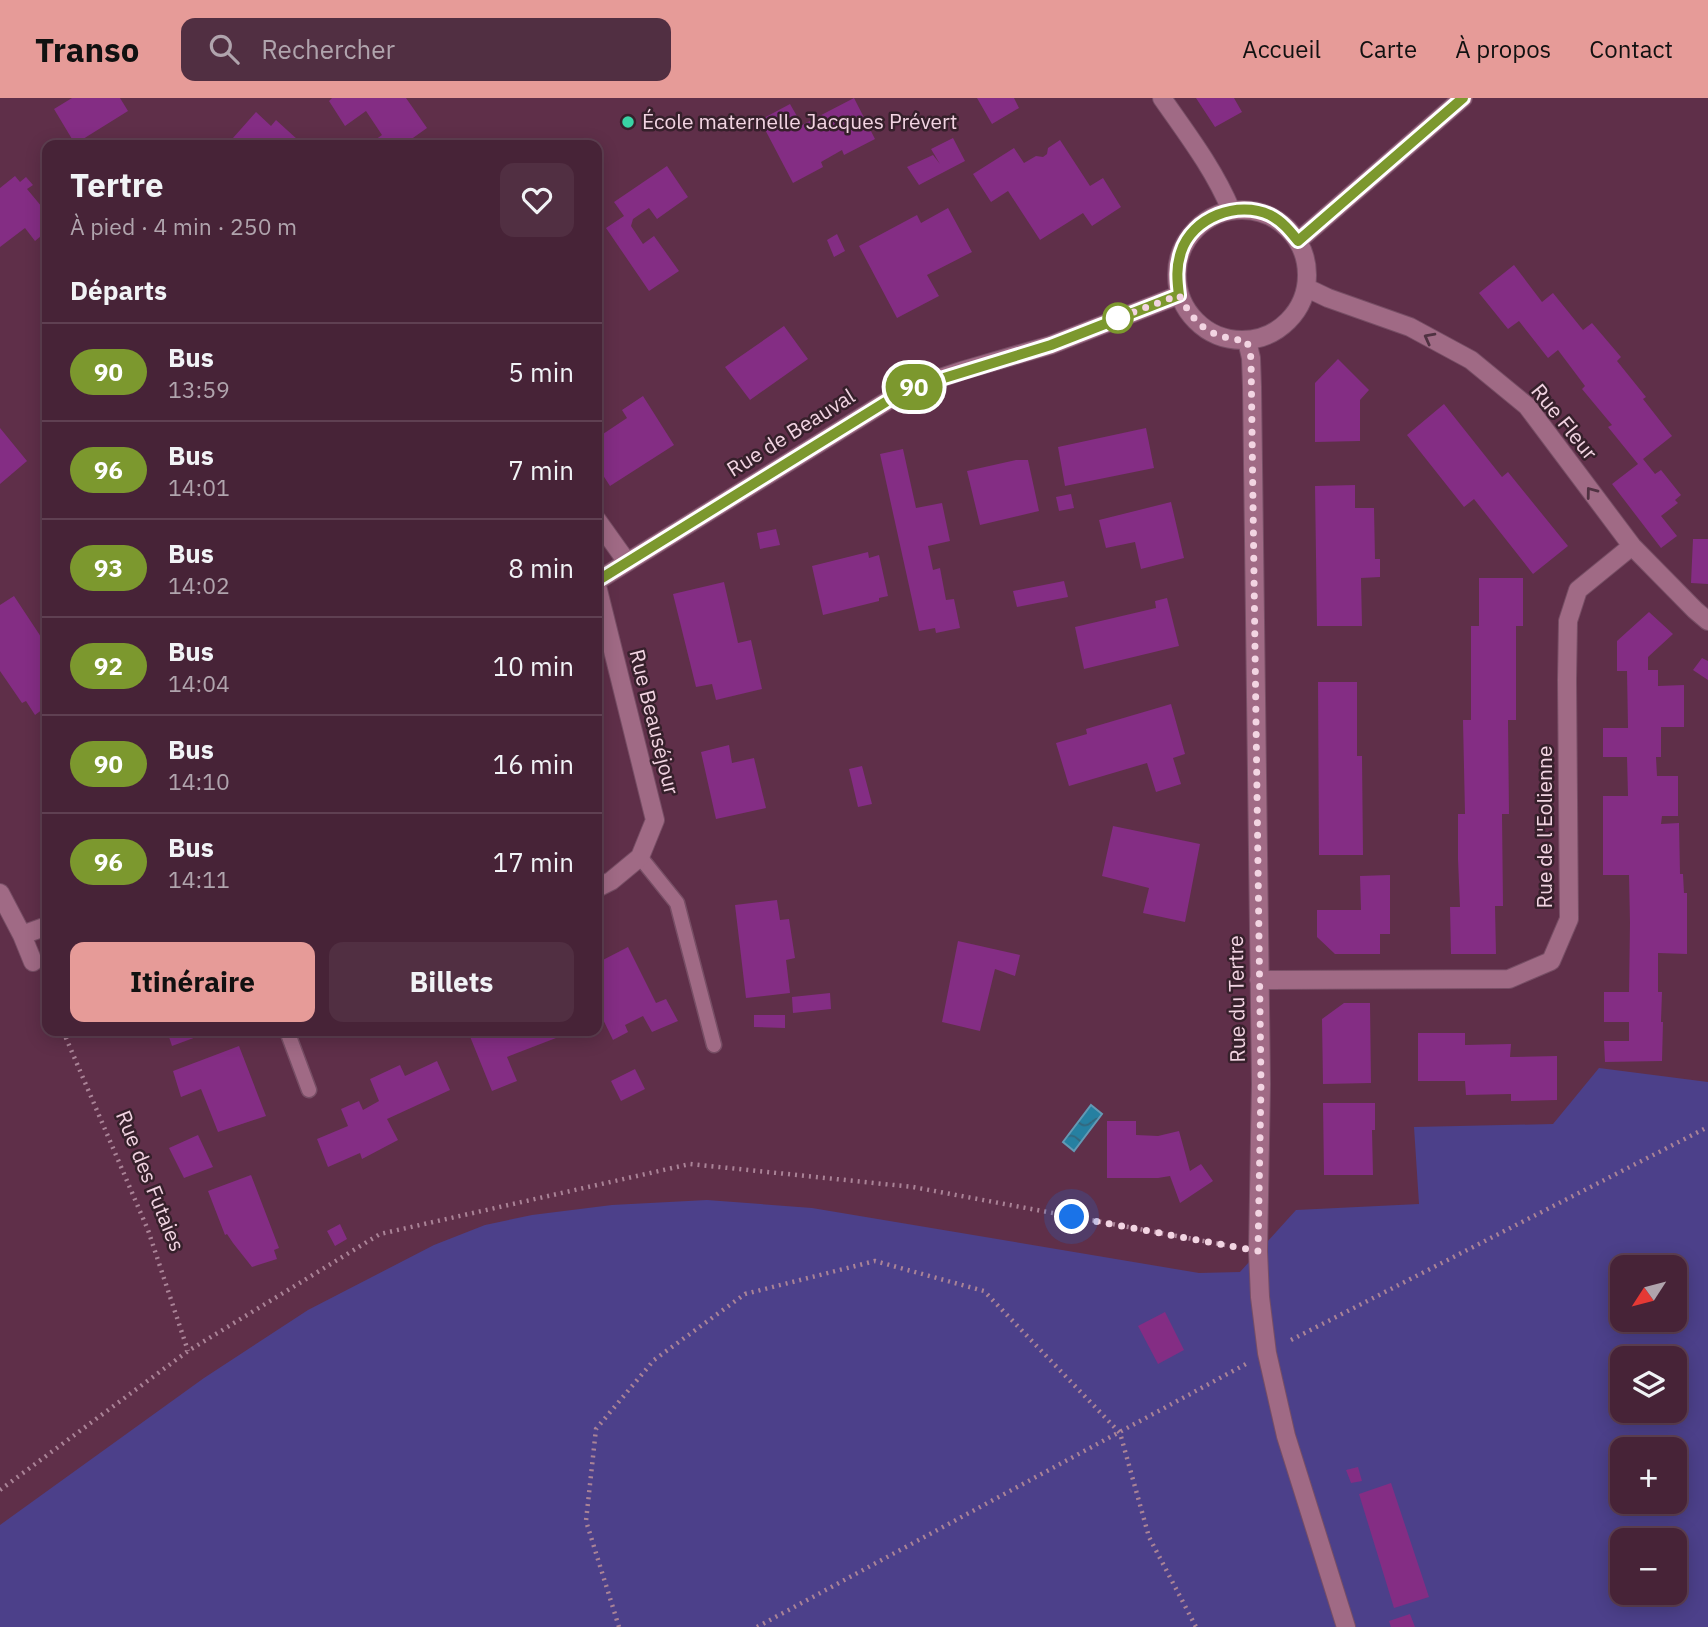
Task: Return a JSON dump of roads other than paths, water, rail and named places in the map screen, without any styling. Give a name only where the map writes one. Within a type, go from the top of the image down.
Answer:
[{"type":"street","points":[[1162,98],[1209,167],[1231,210]]},
{"type":"street","points":[[1298,241],[1463,98]]},
{"type":"street","points":[[1231,210],[1250,210],[1269,215],[1286,226],[1298,241],[1308,272],[1307,288],[1300,308],[1286,325],[1249,349],[1206,330],[1190,314],[1179,295],[1177,273],[1181,251],[1192,232],[1210,218],[1231,210]]},
{"type":"street","name":"Rue Fleur","points":[[1307,288],[1410,327],[1471,360],[1527,406],[1632,546],[1708,621]]},
{"type":"street","name":"Rue de Beauval","points":[[602,580],[905,390],[1051,345],[1179,295]]},
{"type":"street","name":"Rue du Tertre","points":[[1249,349],[1261,1084],[1258,1251],[1260,1297],[1267,1353],[1286,1436],[1346,1627]]},
{"type":"street","points":[[602,527],[627,562]]},
{"type":"street","name":"Rue de l'Eolienne","points":[[1259,980],[1509,979],[1551,961],[1569,919],[1568,621],[1578,590],[1632,546]]},
{"type":"street","name":"Rue Beauséjour","points":[[602,603],[655,820],[640,856],[602,886]]},
{"type":"street","points":[[0,893],[33,962]]},
{"type":"street","points":[[22,935],[42,928]]},
{"type":"lane","points":[[640,856],[677,903],[714,1045]]},
{"type":"lane","points":[[289,1036],[309,1090]]},
{"type":"water","points":[[1091,1105],[1102,1114],[1074,1151],[1063,1142]]},
{"type":"place","name":"École maternelle Jacques Prévert","points":[[628,122]]}]
